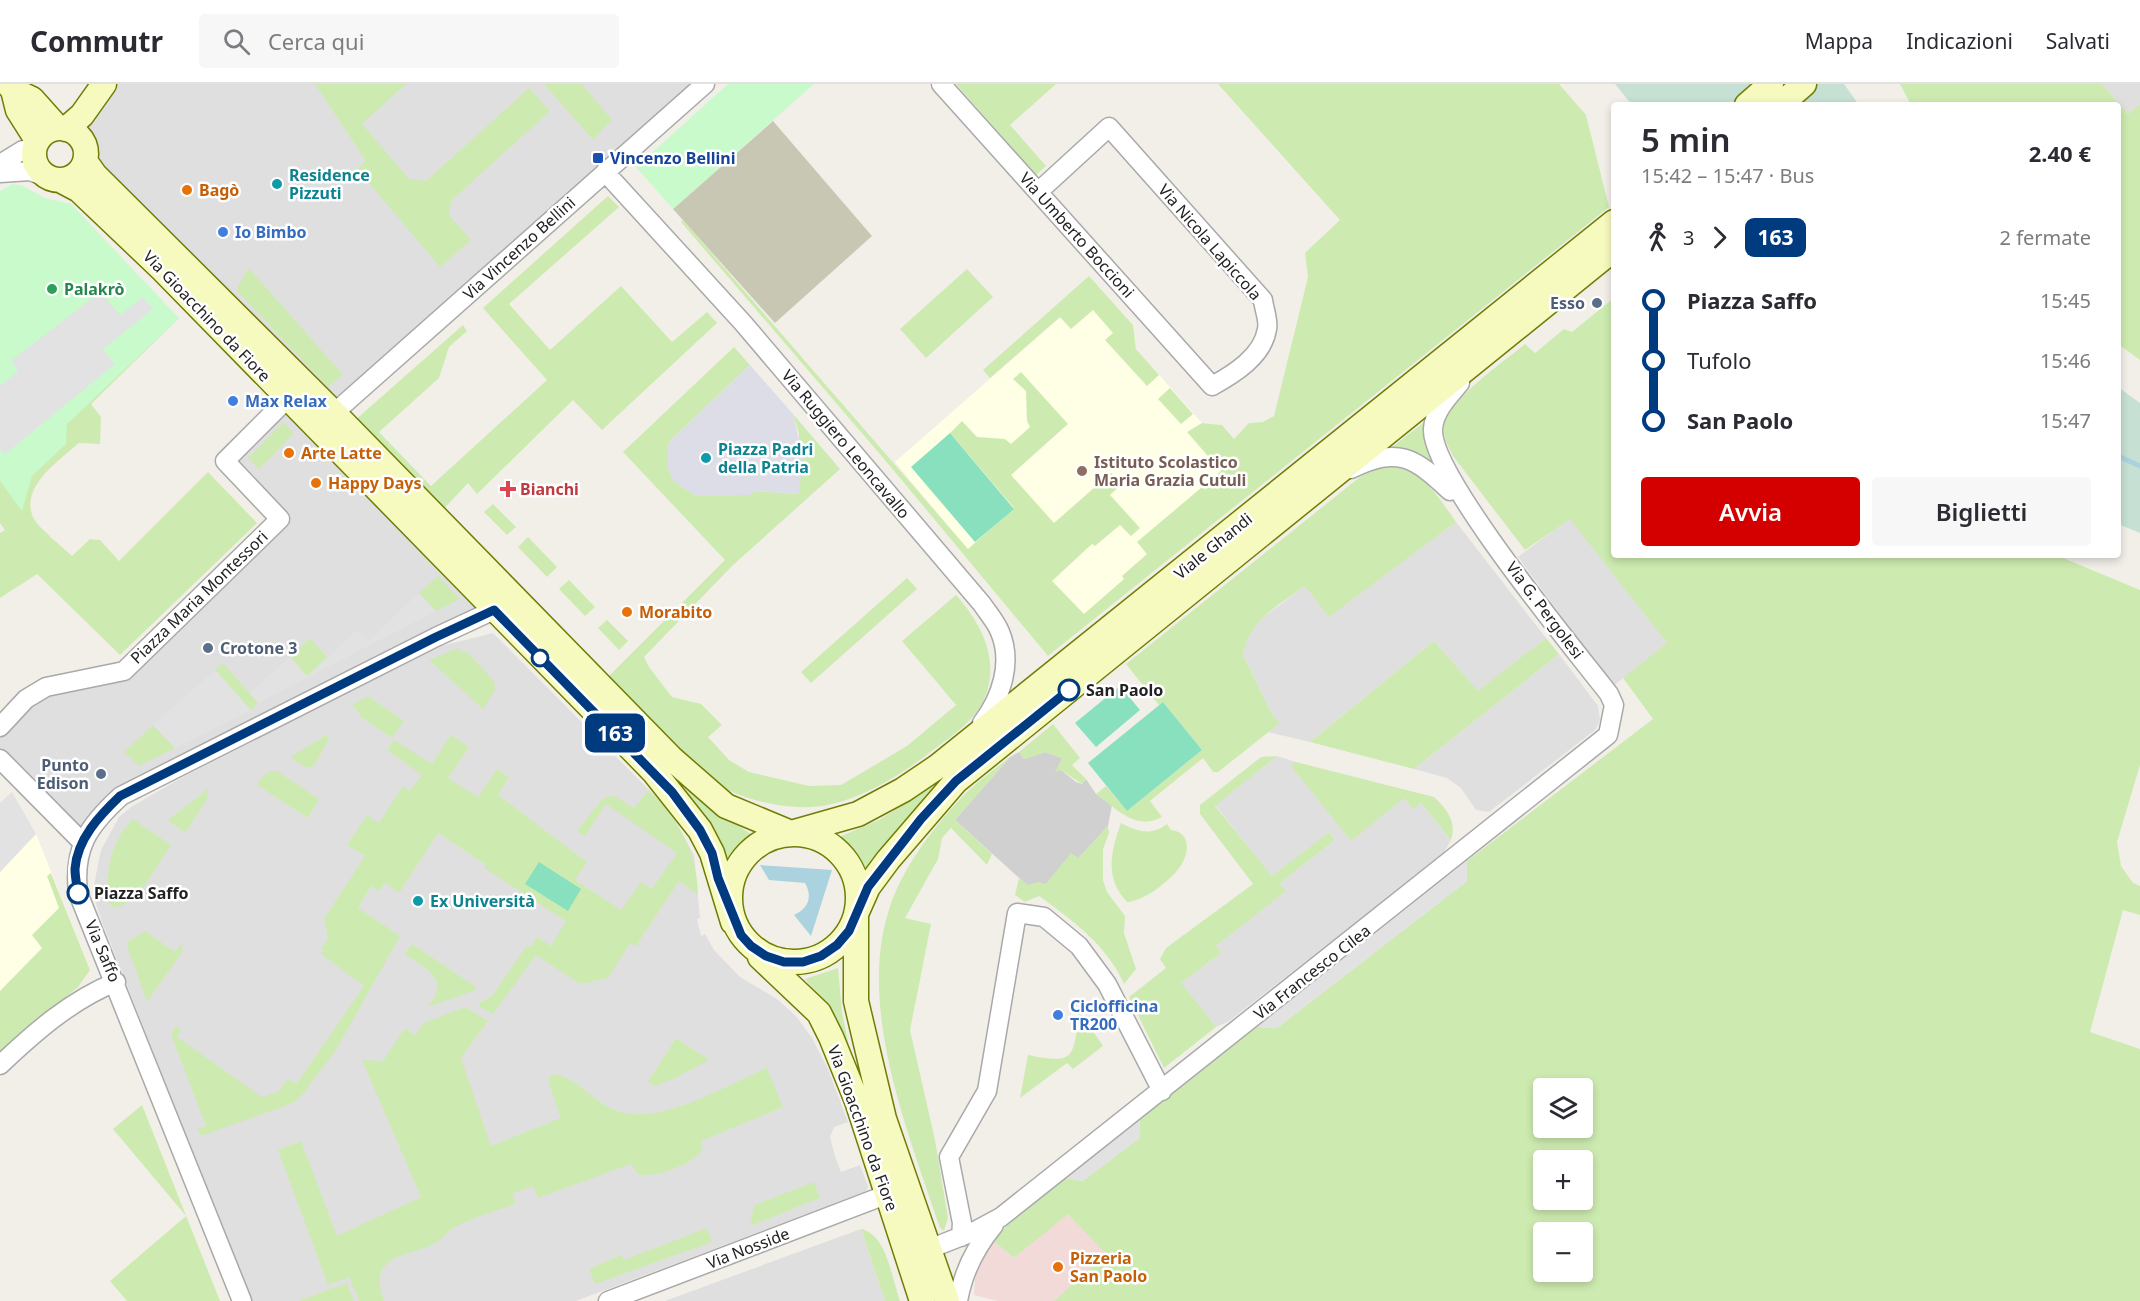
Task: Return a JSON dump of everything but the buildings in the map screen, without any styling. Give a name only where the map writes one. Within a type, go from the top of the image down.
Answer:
[{"type":"street","points":[[0,164],[35,144],[42,134],[71,127],[104,84]]},
{"type":"street","name":"Via Vincenzo Bellini","points":[[334,412],[705,84]]},
{"type":"street","name":"Via Umberto Boccioni","points":[[941,84],[1212,386]]},
{"type":"street","points":[[1750,102],[1771,84]]},
{"type":"street","points":[[1783,102],[1804,84]]},
{"type":"street","points":[[0,173],[30,171],[54,179],[77,174],[86,161],[84,144],[71,127],[32,99],[10,87]]},
{"type":"street","points":[[10,87],[18,110],[35,144],[35,165],[54,179]]},
{"type":"street","name":"Via Nicola Lapiccola","points":[[1038,192],[1109,126],[1263,300],[1268,328],[1258,350],[1237,372],[1212,386]]},
{"type":"street","name":"Via Gioacchino da Fiore","points":[[86,161],[95,175],[334,412],[592,679],[708,793],[734,810],[791,833]]},
{"type":"street","name":"Via Ruggiero Leoncavallo","points":[[605,172],[743,323],[982,604],[1000,630],[1006,649],[1002,688],[994,708],[969,742]]},
{"type":"street","name":"Via Gioacchino da Fiore","points":[[54,179],[79,190],[113,220],[654,772],[688,813],[712,853],[733,922]]},
{"type":"street","name":"Viale Ghandi","points":[[856,914],[868,887],[888,860],[956,781],[1307,498],[1611,225]]},
{"type":"street","name":"Viale Ghandi","points":[[791,833],[858,814],[903,790],[969,742],[1485,340],[1611,251]]},
{"type":"street","points":[[1466,506],[1441,463],[1433,430],[1441,406],[1485,340]]},
{"type":"street","name":"Piazza Maria Montessori","points":[[0,727],[26,699],[46,687],[124,670],[280,519],[225,461],[288,398]]},
{"type":"street","points":[[1307,498],[1351,469],[1372,459],[1393,455],[1425,467],[1466,506]]},
{"type":"street","name":"Via G. Pergolesi","points":[[1466,506],[1609,694],[1614,705],[1613,718]]},
{"type":"street","name":"Via Saffo","points":[[242,1301],[116,982],[78,893],[75,868],[83,843],[97,817],[120,796],[494,610]]},
{"type":"street","name":"Via Francesco Cilea","points":[[1001,1217],[1592,750],[1608,735],[1613,718]]},
{"type":"street","points":[[0,759],[83,843]]},
{"type":"street","points":[[791,833],[808,835],[824,841],[838,851],[849,864],[856,880],[858,896],[856,914],[843,938],[821,956],[803,962],[784,962],[766,956],[751,946],[733,922],[729,902],[731,881],[740,863],[753,847],[771,837],[791,833]]},
{"type":"street","points":[[961,1237],[962,1222],[949,1157],[987,1090],[1017,913],[1044,917],[1079,946],[1107,984],[1162,1091]]},
{"type":"street","name":"Via Gioacchino da Fiore","points":[[856,914],[856,1001],[884,1119],[947,1301]]},
{"type":"street","name":"Via Gioacchino da Fiore","points":[[751,946],[819,1013],[857,1101],[922,1301]]},
{"type":"street","points":[[0,1065],[46,1023],[101,988],[116,982]]},
{"type":"street","name":"Via Nosside","points":[[608,1301],[888,1194]]},
{"type":"street","points":[[928,1249],[961,1237],[1001,1217]]},
{"type":"street","points":[[958,1301],[964,1276],[976,1248],[1001,1217]]},
{"type":"shaded area","points":[[104,84],[705,84],[334,413],[86,152],[80,137],[82,115]]},
{"type":"shaded area","points":[[1615,84],[1844,84],[1857,102],[1630,102]]},
{"type":"shaded area","points":[[2102,84],[2140,84],[2140,104],[2128,114],[2121,106],[2121,102],[2118,102]]},
{"type":"shaded area","points":[[773,121],[872,236],[775,323],[673,209]]},
{"type":"shaded area","name":"Istituto Scolastico Maria Grazia Cutuli","points":[[1097,285],[1133,325],[1136,349],[1202,423],[1222,425],[1268,480],[1053,652],[895,462]]},
{"type":"shaded area","points":[[100,292],[120,315],[143,297],[153,309],[103,349],[115,364],[4,455],[0,449],[0,386],[18,371],[11,361]]},
{"type":"shaded area","name":"Piazza Padri della Patria","points":[[750,365],[793,414],[803,457],[799,494],[754,491],[751,495],[696,496],[674,482],[668,469],[668,446],[672,439]]},
{"type":"shaded area","points":[[2121,389],[2140,403],[2140,533],[2121,525]]},
{"type":"shaded area","points":[[288,398],[494,610],[147,781],[83,843],[0,759],[0,727],[26,699],[124,670],[279,520],[225,461]]},
{"type":"shaded area","points":[[1570,518],[1668,643],[1613,686],[1518,557]]},
{"type":"shaded area","points":[[1456,522],[1546,638],[1478,692],[1434,641],[1310,742],[1268,732],[1279,723],[1272,714],[1243,655],[1245,645],[1256,623],[1306,585],[1329,616]]},
{"type":"shaded area","points":[[419,593],[436,611],[258,703],[250,693],[290,657],[307,676],[357,630],[368,641]]},
{"type":"shaded area","points":[[493,633],[662,803],[675,821],[694,855],[700,918],[697,919],[701,936],[705,934],[714,950],[740,977],[777,999],[796,1016],[812,1038],[828,1069],[848,1122],[834,1127],[830,1137],[835,1156],[841,1172],[860,1165],[868,1186],[867,1191],[576,1301],[251,1301],[95,901],[94,885],[101,850],[119,817],[131,807],[176,781],[404,662],[441,646]]},
{"type":"shaded area","points":[[1559,654],[1598,706],[1600,720],[1595,730],[1489,812],[1476,810],[1461,788],[1447,778],[1414,769]]},
{"type":"shaded area","points":[[215,670],[251,710],[175,748],[153,725]]},
{"type":"shaded area","points":[[1019,752],[1024,759],[1045,752],[1062,758],[1061,770],[1076,782],[1082,784],[1086,779],[1096,794],[1112,805],[1108,826],[1078,859],[1072,854],[1046,884],[1027,885],[955,820],[1010,757]]},
{"type":"shaded area","points":[[1277,756],[1420,802],[1451,840],[1444,852],[1229,1021],[1216,1027],[1180,983],[1221,953],[1216,946],[1285,891],[1280,883],[1335,840],[1329,832],[1272,877],[1215,805]]},
{"type":"shaded area","points":[[12,792],[36,834],[0,872],[0,803]]},
{"type":"shaded area","points":[[36,834],[90,970],[0,1036],[0,872]]},
{"type":"shaded area","points":[[1467,861],[1467,881],[1277,1028],[1257,1027]]},
{"type":"shaded area","points":[[1140,1119],[1140,1138],[1083,1181],[1065,1178]]},
{"type":"shaded area","points":[[1068,1213],[1151,1301],[998,1301],[974,1295],[976,1265],[991,1239],[1014,1258]]},
{"type":"shaded area","points":[[861,1229],[885,1301],[665,1301]]},
{"type":"green space","points":[[315,84],[406,84],[362,124],[409,179],[426,181],[529,88],[550,111],[451,201],[449,215],[471,240],[440,267],[357,169],[366,161]]},
{"type":"green space","points":[[544,84],[582,84],[612,120],[593,140]]},
{"type":"green space","points":[[728,84],[814,84],[673,209],[636,167]]},
{"type":"green space","points":[[956,84],[1056,84],[1010,125],[1046,166],[1036,175]]},
{"type":"green space","points":[[1218,84],[1559,84],[1586,115],[1609,207],[1048,656],[890,466],[681,222],[683,220],[968,549],[1014,508],[950,433],[962,421],[977,437],[1005,439],[1011,444],[1030,427],[1027,421],[1026,391],[1013,379],[1021,372],[1068,424],[1011,475],[1054,523],[1111,473],[1122,484],[1110,495],[1140,528],[1131,536],[1120,525],[1095,546],[1092,544],[1052,581],[1084,614],[1124,579],[1122,576],[1147,554],[1137,542],[1221,471],[1187,432],[1202,423],[1222,425],[1234,439],[1249,423],[1263,422],[1274,416],[1308,277],[1305,253],[1340,220]]},
{"type":"green space","points":[[1900,84],[2102,84],[2118,102],[1909,102]]},
{"type":"green space","points":[[2140,104],[2140,360],[2121,346],[2121,106],[2128,114]]},
{"type":"green space","points":[[12,184],[23,186],[45,198],[71,204],[179,318],[67,424],[66,444],[32,476],[22,511],[0,481],[0,191]]},
{"type":"green space","points":[[608,196],[619,207],[509,304],[550,350],[621,286],[672,342],[707,312],[717,323],[602,430],[573,400],[477,494],[468,483],[440,513],[354,421],[463,325],[467,331],[449,347],[439,378],[379,432],[431,486],[547,380],[483,308]]},
{"type":"green space","points":[[249,268],[343,375],[328,387],[236,290]]},
{"type":"green space","points":[[967,269],[993,297],[926,358],[900,329]]},
{"type":"green space","points":[[1089,276],[1133,325],[1136,349],[1159,375],[1147,386],[1105,340],[1113,333],[1093,310],[1071,329],[1060,317],[990,378],[983,370]]},
{"type":"green space","points":[[1611,300],[1611,558],[2063,558],[2140,590],[2140,765],[2117,842],[2121,866],[2133,883],[2140,886],[2140,915],[2123,910],[2090,1032],[2140,1049],[2140,1301],[1054,1301],[1106,1254],[1068,1214],[1014,1258],[991,1239],[1065,1178],[1083,1181],[1139,1138],[1140,1119],[1257,1027],[1277,1028],[1467,881],[1467,861],[1653,719],[1623,678],[1667,643],[1570,519],[1525,550],[1447,445],[1444,425],[1448,415],[1467,392],[1525,344],[1535,353],[1564,329],[1572,332]]},
{"type":"green space","points":[[179,318],[91,404],[101,417],[100,444],[79,443],[53,466],[37,484],[30,506],[35,521],[72,556],[90,539],[100,540],[119,561],[208,472],[257,523],[120,655],[37,574],[0,598],[0,533],[5,530],[0,523],[0,449]]},
{"type":"green space","points":[[734,347],[750,365],[672,439],[668,446],[668,469],[754,491],[799,494],[799,434],[793,414],[840,469],[732,566],[644,657],[672,697],[701,704],[722,725],[708,737],[729,760],[749,772],[809,786],[841,785],[907,746],[956,705],[902,641],[956,595],[976,622],[988,651],[989,682],[985,698],[965,725],[906,770],[857,796],[832,804],[803,807],[773,804],[758,801],[717,785],[674,751],[606,679],[725,560],[623,452]]},
{"type":"green space","points":[[1170,388],[1193,414],[1181,424],[1158,399]]},
{"type":"green space","points":[[1427,420],[1426,441],[1432,462],[1410,450],[1392,447]]},
{"type":"green space","points":[[283,422],[294,433],[259,469],[248,458]]},
{"type":"green space","points":[[950,433],[1014,509],[975,542],[911,467]]},
{"type":"green space","points":[[1390,465],[1413,473],[1421,479],[1436,494],[1456,522],[1329,617],[1305,586],[1266,614],[1258,623],[1246,643],[1243,655],[1272,714],[1280,723],[1218,772],[1213,772],[1203,758],[1150,801],[1162,817],[1152,821],[1135,820],[1119,812],[1096,794],[1106,786],[1127,811],[1202,750],[1164,703],[1159,705],[1126,664],[1365,473]]},
{"type":"green space","points":[[493,504],[516,527],[507,535],[484,512]]},
{"type":"green space","points":[[528,537],[557,567],[547,577],[518,547]]},
{"type":"green space","points":[[438,576],[460,599],[436,611],[419,593]]},
{"type":"green space","points":[[907,578],[917,589],[811,683],[801,672]]},
{"type":"green space","points":[[569,580],[595,607],[585,616],[559,589]]},
{"type":"green space","points":[[607,620],[628,641],[619,650],[598,628]]},
{"type":"green space","points":[[310,638],[328,658],[307,676],[290,657]]},
{"type":"green space","points":[[1546,638],[1559,654],[1414,769],[1310,742],[1434,641],[1478,691]]},
{"type":"green space","points":[[458,648],[463,653],[466,651],[494,681],[495,690],[483,709],[429,660]]},
{"type":"green space","points":[[223,663],[258,703],[251,710],[215,670]]},
{"type":"green space","points":[[1120,686],[1140,710],[1096,747],[1075,723]]},
{"type":"green space","points":[[368,696],[404,721],[392,738],[359,716],[360,714],[352,705]]},
{"type":"green space","points":[[1163,702],[1202,750],[1127,811],[1088,763]]},
{"type":"green space","points":[[1053,724],[1080,758],[1072,765],[1086,779],[1082,784],[1061,770],[1055,772],[1062,758],[1045,752],[1024,759],[1019,752]]},
{"type":"green space","points":[[153,725],[175,748],[139,766],[124,752]]},
{"type":"green space","points":[[326,735],[329,739],[314,766],[305,768],[291,757]]},
{"type":"green space","points":[[451,735],[469,747],[448,778],[478,797],[497,769],[509,777],[498,795],[587,862],[575,880],[621,910],[641,882],[652,889],[677,853],[606,804],[585,836],[577,831],[605,797],[614,796],[634,808],[649,790],[670,813],[685,838],[694,865],[698,895],[679,881],[636,946],[630,943],[608,978],[580,984],[536,955],[493,1014],[480,1007],[479,1003],[492,996],[527,945],[531,947],[537,937],[551,946],[566,921],[484,868],[486,865],[438,833],[399,893],[385,883],[379,891],[371,886],[358,908],[400,936],[336,1050],[303,1094],[293,1103],[201,1136],[197,1129],[206,1126],[171,1035],[175,1027],[180,1027],[181,1030],[177,1037],[262,1097],[278,1092],[288,1079],[297,1083],[364,986],[320,953],[326,951],[321,948],[328,939],[324,919],[365,856],[347,845],[367,815],[379,823],[403,786],[410,791],[422,775],[387,750],[394,740],[432,764]]},
{"type":"green space","points":[[1277,756],[1215,806],[1272,876],[1329,832],[1335,840],[1280,883],[1286,891],[1216,946],[1221,953],[1181,983],[1216,1027],[1164,1068],[1129,997],[1166,968],[1160,959],[1166,948],[1253,884],[1200,814],[1200,805],[1261,757]]},
{"type":"green space","points":[[1010,757],[955,820],[992,854],[987,865],[951,828],[942,838],[938,859],[905,918],[931,924],[910,1030],[935,1140],[948,1218],[944,1231],[940,1228],[915,1153],[891,1072],[883,1031],[879,990],[880,951],[893,897],[918,851],[961,798]]},
{"type":"green space","points":[[1296,762],[1434,797],[1450,816],[1453,827],[1451,840],[1421,803],[1413,809],[1404,798],[1351,841],[1291,766]]},
{"type":"green space","points":[[271,771],[277,771],[319,799],[308,818],[257,785],[263,776]]},
{"type":"green space","points":[[940,782],[866,875],[856,857],[839,837],[879,820]]},
{"type":"green space","points":[[681,786],[752,835],[733,852],[726,865],[706,821]]},
{"type":"green space","points":[[208,789],[207,799],[185,833],[168,820]]},
{"type":"green space","points":[[133,819],[171,845],[136,899],[116,908],[109,904],[108,870],[120,836]]},
{"type":"green space","points":[[1121,823],[1144,831],[1155,830],[1167,824],[1171,830],[1184,836],[1187,848],[1180,868],[1170,878],[1146,896],[1127,902],[1120,893],[1112,874],[1112,854]]},
{"type":"green space","points":[[1108,826],[1109,833],[1103,849],[1103,880],[1107,892],[1125,916],[1124,933],[1136,969],[1124,984],[1108,957],[1076,924],[1039,896],[1025,902],[1015,895],[1019,878],[1027,885],[1038,882],[1046,884],[1071,853],[1078,858]]},
{"type":"green space","points":[[539,862],[581,889],[568,911],[525,884]]},
{"type":"green space","points":[[51,873],[90,970],[78,987],[0,1052],[0,991],[42,948],[32,935],[59,908],[47,876]]},
{"type":"green space","points":[[145,931],[175,952],[181,944],[183,951],[147,1002],[127,946],[129,941]]},
{"type":"green space","points":[[412,944],[476,987],[473,991],[428,1007],[437,989],[436,982],[427,970],[404,954]]},
{"type":"green space","points":[[838,968],[842,1012],[851,1056],[818,995],[805,979]]},
{"type":"green space","points":[[465,1007],[488,1021],[461,1058],[491,1146],[561,1118],[548,1081],[550,1076],[556,1074],[572,1081],[607,1106],[632,1114],[671,1109],[692,1102],[767,1068],[783,1107],[701,1141],[702,1150],[698,1155],[673,1169],[653,1175],[644,1175],[638,1174],[631,1164],[538,1198],[533,1186],[513,1193],[515,1204],[465,1222],[450,1230],[430,1246],[396,1258],[387,1264],[381,1272],[380,1284],[384,1301],[359,1301],[349,1277],[328,1285],[278,1150],[301,1141],[337,1236],[421,1197],[362,1060],[383,1061],[405,1028],[415,1035],[424,1023]]},
{"type":"green space","points":[[1080,1012],[1103,1046],[1073,1069],[1067,1063],[1020,1098],[1028,1055],[1056,1059],[1064,1058],[1069,1054],[1073,1048]]},
{"type":"green space","points":[[676,1038],[708,1059],[675,1078],[654,1086],[648,1082]]},
{"type":"green space","points":[[142,1105],[220,1301],[127,1301],[110,1281],[186,1216],[113,1129]]},
{"type":"green space","points":[[814,1182],[820,1198],[750,1226],[754,1205]]},
{"type":"green space","points":[[707,1228],[712,1242],[595,1284],[589,1269],[621,1255],[624,1260]]},
{"type":"green space","points":[[861,1229],[877,1239],[883,1248],[900,1301],[885,1301]]},
{"type":"green space","points":[[347,1283],[354,1301],[298,1301]]},
{"type":"water","points":[[760,865],[832,870],[811,936],[794,915],[808,902],[809,893],[805,883],[769,880]]},
{"type":"waterway","points":[[2121,457],[2140,466]]},
{"type":"bus line","name":"163","points":[[78,893],[75,868],[83,843],[97,817],[120,796],[494,610],[654,772],[688,813],[712,853],[733,922],[741,935],[751,946],[766,956],[784,962],[803,962],[821,956],[837,945],[849,931],[868,887],[921,819],[956,781],[1069,690]]},
{"type":"place","name":"Vincenzo Bellini","points":[[598,158]]},
{"type":"place","name":"Residence Pizzuti","points":[[277,184]]},
{"type":"place","name":"Bagò","points":[[187,190]]},
{"type":"place","name":"Io Bimbo","points":[[223,232]]},
{"type":"place","name":"Palakrò","points":[[52,289]]},
{"type":"place","name":"Esso","points":[[1597,303]]},
{"type":"place","name":"Max Relax","points":[[233,401]]},
{"type":"place","name":"Arte Latte","points":[[289,453]]},
{"type":"place","name":"Piazza Padri della Patria","points":[[706,458]]},
{"type":"place","name":"Istituto Scolastico Maria Grazia Cutuli","points":[[1082,471]]},
{"type":"place","name":"Happy Days","points":[[316,483]]},
{"type":"place","name":"Bianchi","points":[[508,489]]},
{"type":"place","name":"Morabito","points":[[627,612]]},
{"type":"place","name":"Crotone 3","points":[[208,648]]},
{"type":"place","name":"San Paolo","points":[[1069,690]]},
{"type":"place","name":"Punto Edison","points":[[101,774]]},
{"type":"place","name":"Piazza Saffo","points":[[78,893]]},
{"type":"place","name":"Ex Università","points":[[418,901]]},
{"type":"place","name":"Ciclofficina TR200","points":[[1058,1015]]},
{"type":"place","name":"Pizzeria San Paolo","points":[[1058,1267]]}]
